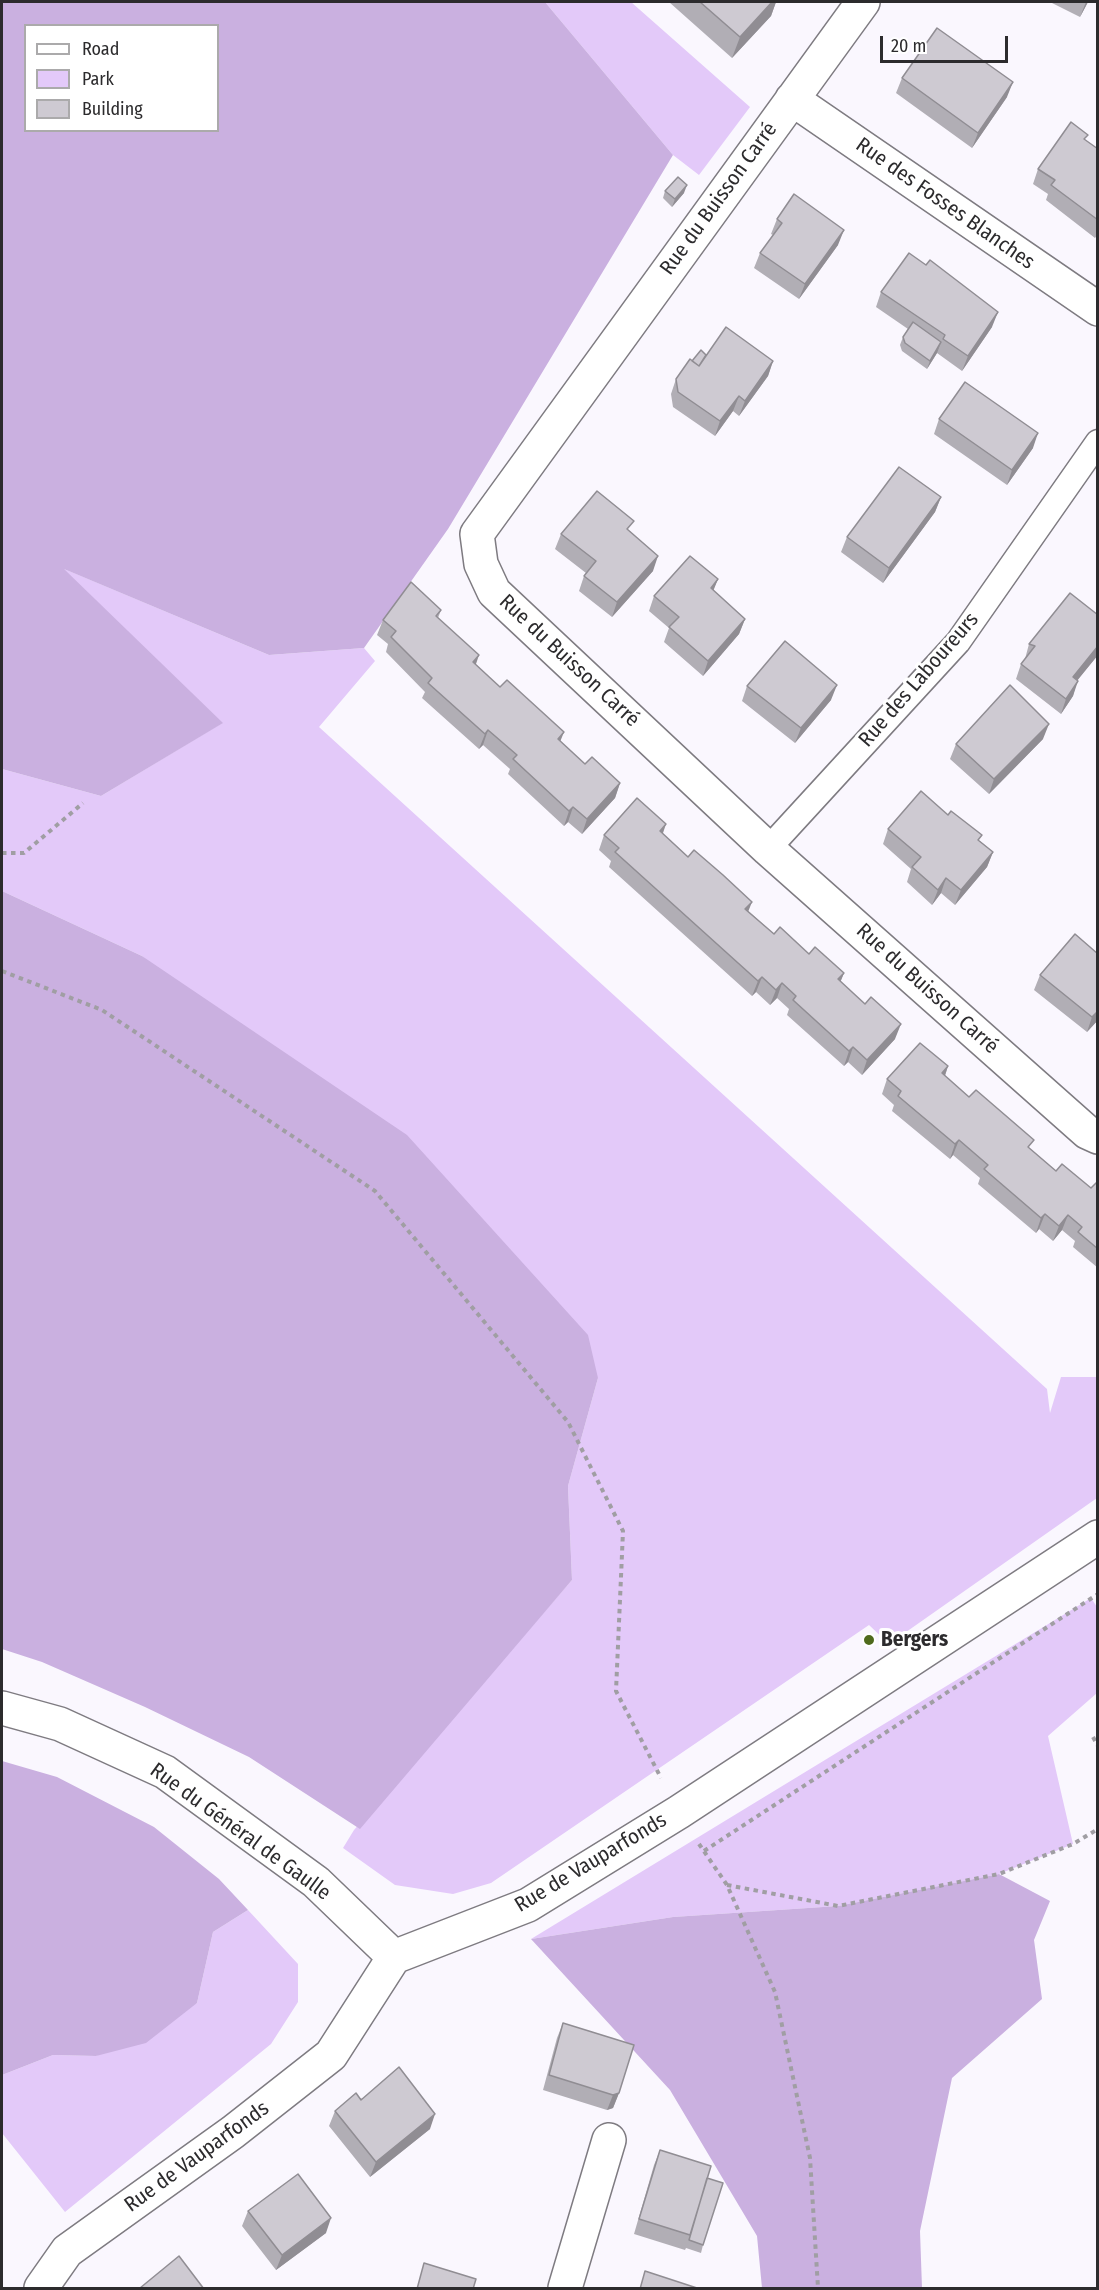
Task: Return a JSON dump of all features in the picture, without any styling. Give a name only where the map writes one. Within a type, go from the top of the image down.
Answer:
[{"type":"street","name":"Rue du Buisson Carré","points":[[863,2],[477,534],[481,564],[494,592],[768,849],[1094,1130]]},
{"type":"street","name":"Rue des Fosses Blanches","points":[[792,99],[1098,309]]},
{"type":"street","name":"Rue de Vauparfonds","points":[[41,2289],[67,2251],[233,2132],[331,2055],[394,1957],[528,1905],[679,1812],[1098,1537]]},
{"type":"street","name":"Rue du Général de Gaulle","points":[[2,1708],[60,1724],[165,1772],[316,1881],[394,1957]]},
{"type":"street","points":[[565,2289],[609,2140]]},
{"type":"lane","name":"Rue des Laboureurs","points":[[768,849],[958,642],[1098,442]]},
{"type":"path","points":[[2,853],[24,852],[83,803]]},
{"type":"path","points":[[2,971],[102,1010],[375,1191],[567,1422],[623,1531],[616,1692],[679,1812],[726,1885],[775,1992],[810,2158],[818,2289]]},
{"type":"path","points":[[704,1851],[1098,1594]]},
{"type":"path","points":[[1093,1737],[1098,1746]]},
{"type":"path","points":[[726,1885],[838,1906],[999,1874],[1073,1844],[1098,1829]]},
{"type":"green space","points":[[545,2],[631,2],[750,107],[699,175],[673,155]]},
{"type":"green space","points":[[62,568],[269,655],[364,648],[375,661],[319,727],[1047,1389],[1050,1413],[1061,1377],[1097,1377],[1097,1498],[889,1644],[869,1625],[491,1883],[453,1894],[395,1885],[343,1848],[354,1830],[572,1580],[568,1486],[598,1378],[142,956],[2,891],[2,769],[101,796],[222,723]]},
{"type":"green space","points":[[1091,1598],[1097,1607],[1097,1693],[1048,1736],[1073,1844],[999,1874],[838,1906],[673,1917],[531,1939]]},
{"type":"green space","points":[[248,1910],[298,1964],[298,2002],[271,2044],[65,2212],[2,2133],[2,2075],[53,2055],[96,2056],[197,2003],[213,1932]]},
{"type":"shaded area","points":[[2,2],[545,2],[673,155],[448,529],[364,648],[269,655],[64,569],[223,723],[101,796],[2,769]]},
{"type":"shaded area","points":[[2,891],[142,956],[407,1135],[588,1335],[598,1378],[568,1486],[572,1580],[360,1829],[249,1757],[145,1707],[42,1662],[2,1649]]},
{"type":"shaded area","points":[[2,1761],[57,1777],[154,1827],[219,1879],[248,1910],[213,1932],[197,2003],[146,2043],[96,2056],[53,2055],[2,2075]]},
{"type":"shaded area","points":[[999,1874],[1050,1901],[1034,1940],[1042,1999],[952,2078],[920,2231],[922,2288],[762,2288],[757,2236],[670,2090],[531,1939],[673,1917],[838,1906]]},
{"type":"building","points":[[700,2],[772,2],[740,37]]},
{"type":"building","points":[[937,28],[1013,82],[978,133],[902,78]]},
{"type":"building","points":[[1071,122],[1088,135],[1084,139],[1098,149],[1098,220],[1051,185],[1055,180],[1038,169]]},
{"type":"building","points":[[678,177],[687,185],[675,199],[665,191]]},
{"type":"building","points":[[794,194],[844,230],[805,284],[760,253],[782,223],[777,219]]},
{"type":"building","points":[[909,253],[926,265],[930,260],[998,312],[968,356],[943,339],[945,335],[881,292]]},
{"type":"building","points":[[913,322],[941,342],[930,361],[905,343],[903,337]]},
{"type":"building","points":[[726,327],[773,361],[745,401],[739,396],[720,421],[678,392],[676,379],[690,359],[699,366]]},
{"type":"building","points":[[701,350],[706,355],[699,366],[692,361]]},
{"type":"building","points":[[965,382],[1038,433],[1012,470],[939,419]]},
{"type":"building","points":[[899,467],[941,497],[889,568],[847,537]]},
{"type":"building","points":[[597,491],[634,521],[627,529],[658,556],[617,602],[584,576],[596,561],[561,534]]},
{"type":"building","points":[[690,556],[718,579],[711,588],[745,619],[708,661],[669,627],[679,617],[654,596]]},
{"type":"building","points":[[411,582],[441,610],[436,616],[479,655],[473,662],[500,687],[507,680],[564,732],[558,739],[585,764],[592,757],[620,783],[587,819],[573,807],[569,811],[513,759],[517,755],[488,730],[485,734],[428,683],[432,678],[391,637],[396,631],[383,620]]},
{"type":"building","points":[[1070,593],[1098,615],[1098,646],[1073,677],[1078,681],[1066,699],[1021,664],[1035,646],[1029,644]]},
{"type":"building","points":[[785,641],[837,685],[801,728],[747,686]]},
{"type":"building","points":[[1010,685],[1049,724],[994,779],[956,744]]},
{"type":"building","points":[[921,791],[948,815],[951,811],[982,835],[978,840],[993,852],[961,890],[946,878],[938,890],[912,867],[921,857],[888,829]]},
{"type":"building","points":[[637,798],[666,824],[660,831],[688,857],[694,850],[723,875],[752,902],[745,909],[774,934],[780,927],[809,954],[815,947],[844,973],[838,979],[865,1004],[871,997],[901,1024],[867,1060],[853,1047],[849,1051],[793,1000],[796,996],[782,983],[776,990],[762,977],[758,981],[615,852],[619,848],[604,835]]},
{"type":"building","points":[[1075,934],[1098,954],[1098,1011],[1092,1017],[1040,975]]},
{"type":"building","points":[[920,1043],[948,1066],[942,1073],[969,1097],[976,1090],[1034,1140],[1028,1147],[1056,1171],[1062,1164],[1091,1188],[1098,1181],[1098,1249],[1078,1232],[1082,1227],[1068,1215],[1059,1226],[1045,1214],[1041,1218],[984,1169],[988,1165],[959,1140],[955,1144],[898,1096],[901,1091],[887,1079]]},
{"type":"building","points":[[563,2023],[634,2045],[619,2093],[613,2095],[549,2075]]},
{"type":"building","points":[[399,2067],[435,2114],[376,2162],[335,2111],[356,2093],[361,2100]]},
{"type":"building","points":[[660,2150],[711,2166],[690,2235],[639,2219]]},
{"type":"building","points":[[298,2174],[331,2218],[282,2255],[248,2211]]},
{"type":"building","points":[[707,2178],[723,2183],[703,2245],[689,2240]]},
{"type":"building","points":[[179,2256],[204,2289],[140,2288]]},
{"type":"building","points":[[424,2263],[476,2279],[473,2289],[417,2289]]},
{"type":"building","points":[[645,2271],[700,2289],[640,2289]]},
{"type":"place","name":"Bergers","points":[[869,1640]]}]
